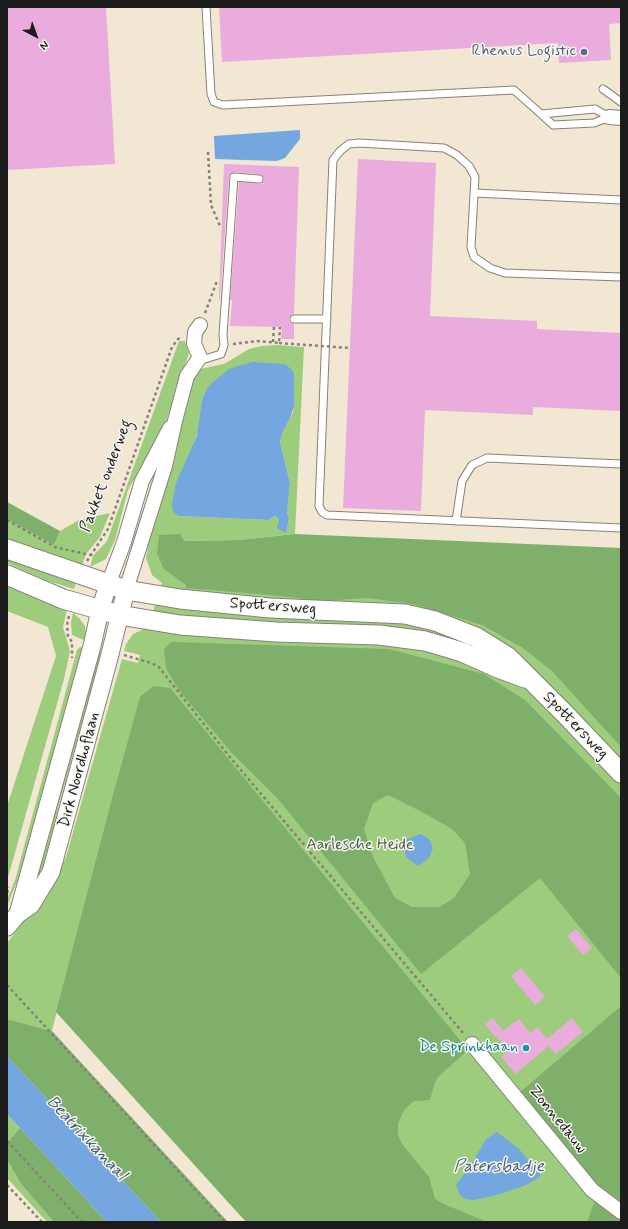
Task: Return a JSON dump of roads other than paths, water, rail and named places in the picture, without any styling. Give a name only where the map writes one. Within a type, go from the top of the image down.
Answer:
[{"type":"main road","name":"Spottersweg","points":[[7,549],[117,588],[180,599],[270,608],[405,614],[435,621],[476,637],[508,657],[621,773]]},
{"type":"main road","name":"Spottersweg","points":[[7,575],[74,602],[119,615],[180,625],[276,632],[379,635],[425,641],[462,652],[528,679]]},
{"type":"street","points":[[117,588],[124,542],[142,481],[175,421],[187,376],[200,357],[194,344],[198,328]]},
{"type":"street","name":"Dirk Noordhoflaan","points":[[18,914],[92,646],[100,610],[117,588]]},
{"type":"street","name":"Dirk Noordhoflaan","points":[[7,927],[18,914],[31,905],[52,872],[119,615],[117,588]]},
{"type":"street","name":"Zonnedauw","points":[[472,1044],[592,1190],[621,1212]]},
{"type":"lane","points":[[206,7],[211,94],[214,102],[223,105],[514,90],[553,125],[594,123],[615,117]]},
{"type":"lane","points":[[603,89],[621,102]]},
{"type":"lane","points":[[542,114],[594,109],[615,117]]},
{"type":"lane","points":[[621,277],[505,273],[490,268],[474,257],[471,247],[475,177],[469,166],[457,155],[444,148],[359,143],[349,144],[340,151],[333,160],[319,506],[322,512],[327,515],[621,528]]},
{"type":"lane","points":[[200,357],[205,359],[221,354],[224,344],[223,335],[234,176],[259,179]]},
{"type":"lane","points":[[474,193],[621,200]]},
{"type":"lane","points":[[294,319],[327,319]]},
{"type":"lane","points":[[456,521],[462,481],[472,465],[487,458],[621,464]]},
{"type":"water","points":[[300,130],[300,139],[285,158],[277,161],[215,159],[214,136]]},
{"type":"water","points":[[252,362],[285,364],[294,374],[294,406],[280,442],[290,483],[287,513],[289,518],[286,533],[277,528],[279,519],[275,516],[268,520],[179,516],[173,512],[172,504],[176,483],[197,436],[202,400],[206,390],[229,369]]},
{"type":"water","points":[[421,834],[429,839],[433,848],[429,858],[418,866],[406,857],[404,845],[407,839]]},
{"type":"water","points":[[7,1056],[161,1222],[107,1222],[7,1114]]},
{"type":"water","name":"Patersbadje","points":[[497,1132],[519,1149],[540,1174],[540,1177],[524,1186],[493,1196],[474,1200],[465,1199],[460,1195],[456,1185],[474,1160],[486,1139]]},
{"type":"place","name":"Rhenus Logistic","points":[[584,52]]},
{"type":"place","name":"De Sprinkhaan","points":[[526,1048]]},
{"type":"park label","name":"Aarlesche Heide","points":[[360,846]]},
{"type":"water label","name":"Beatrixkanaal","points":[[86,1139]]}]
